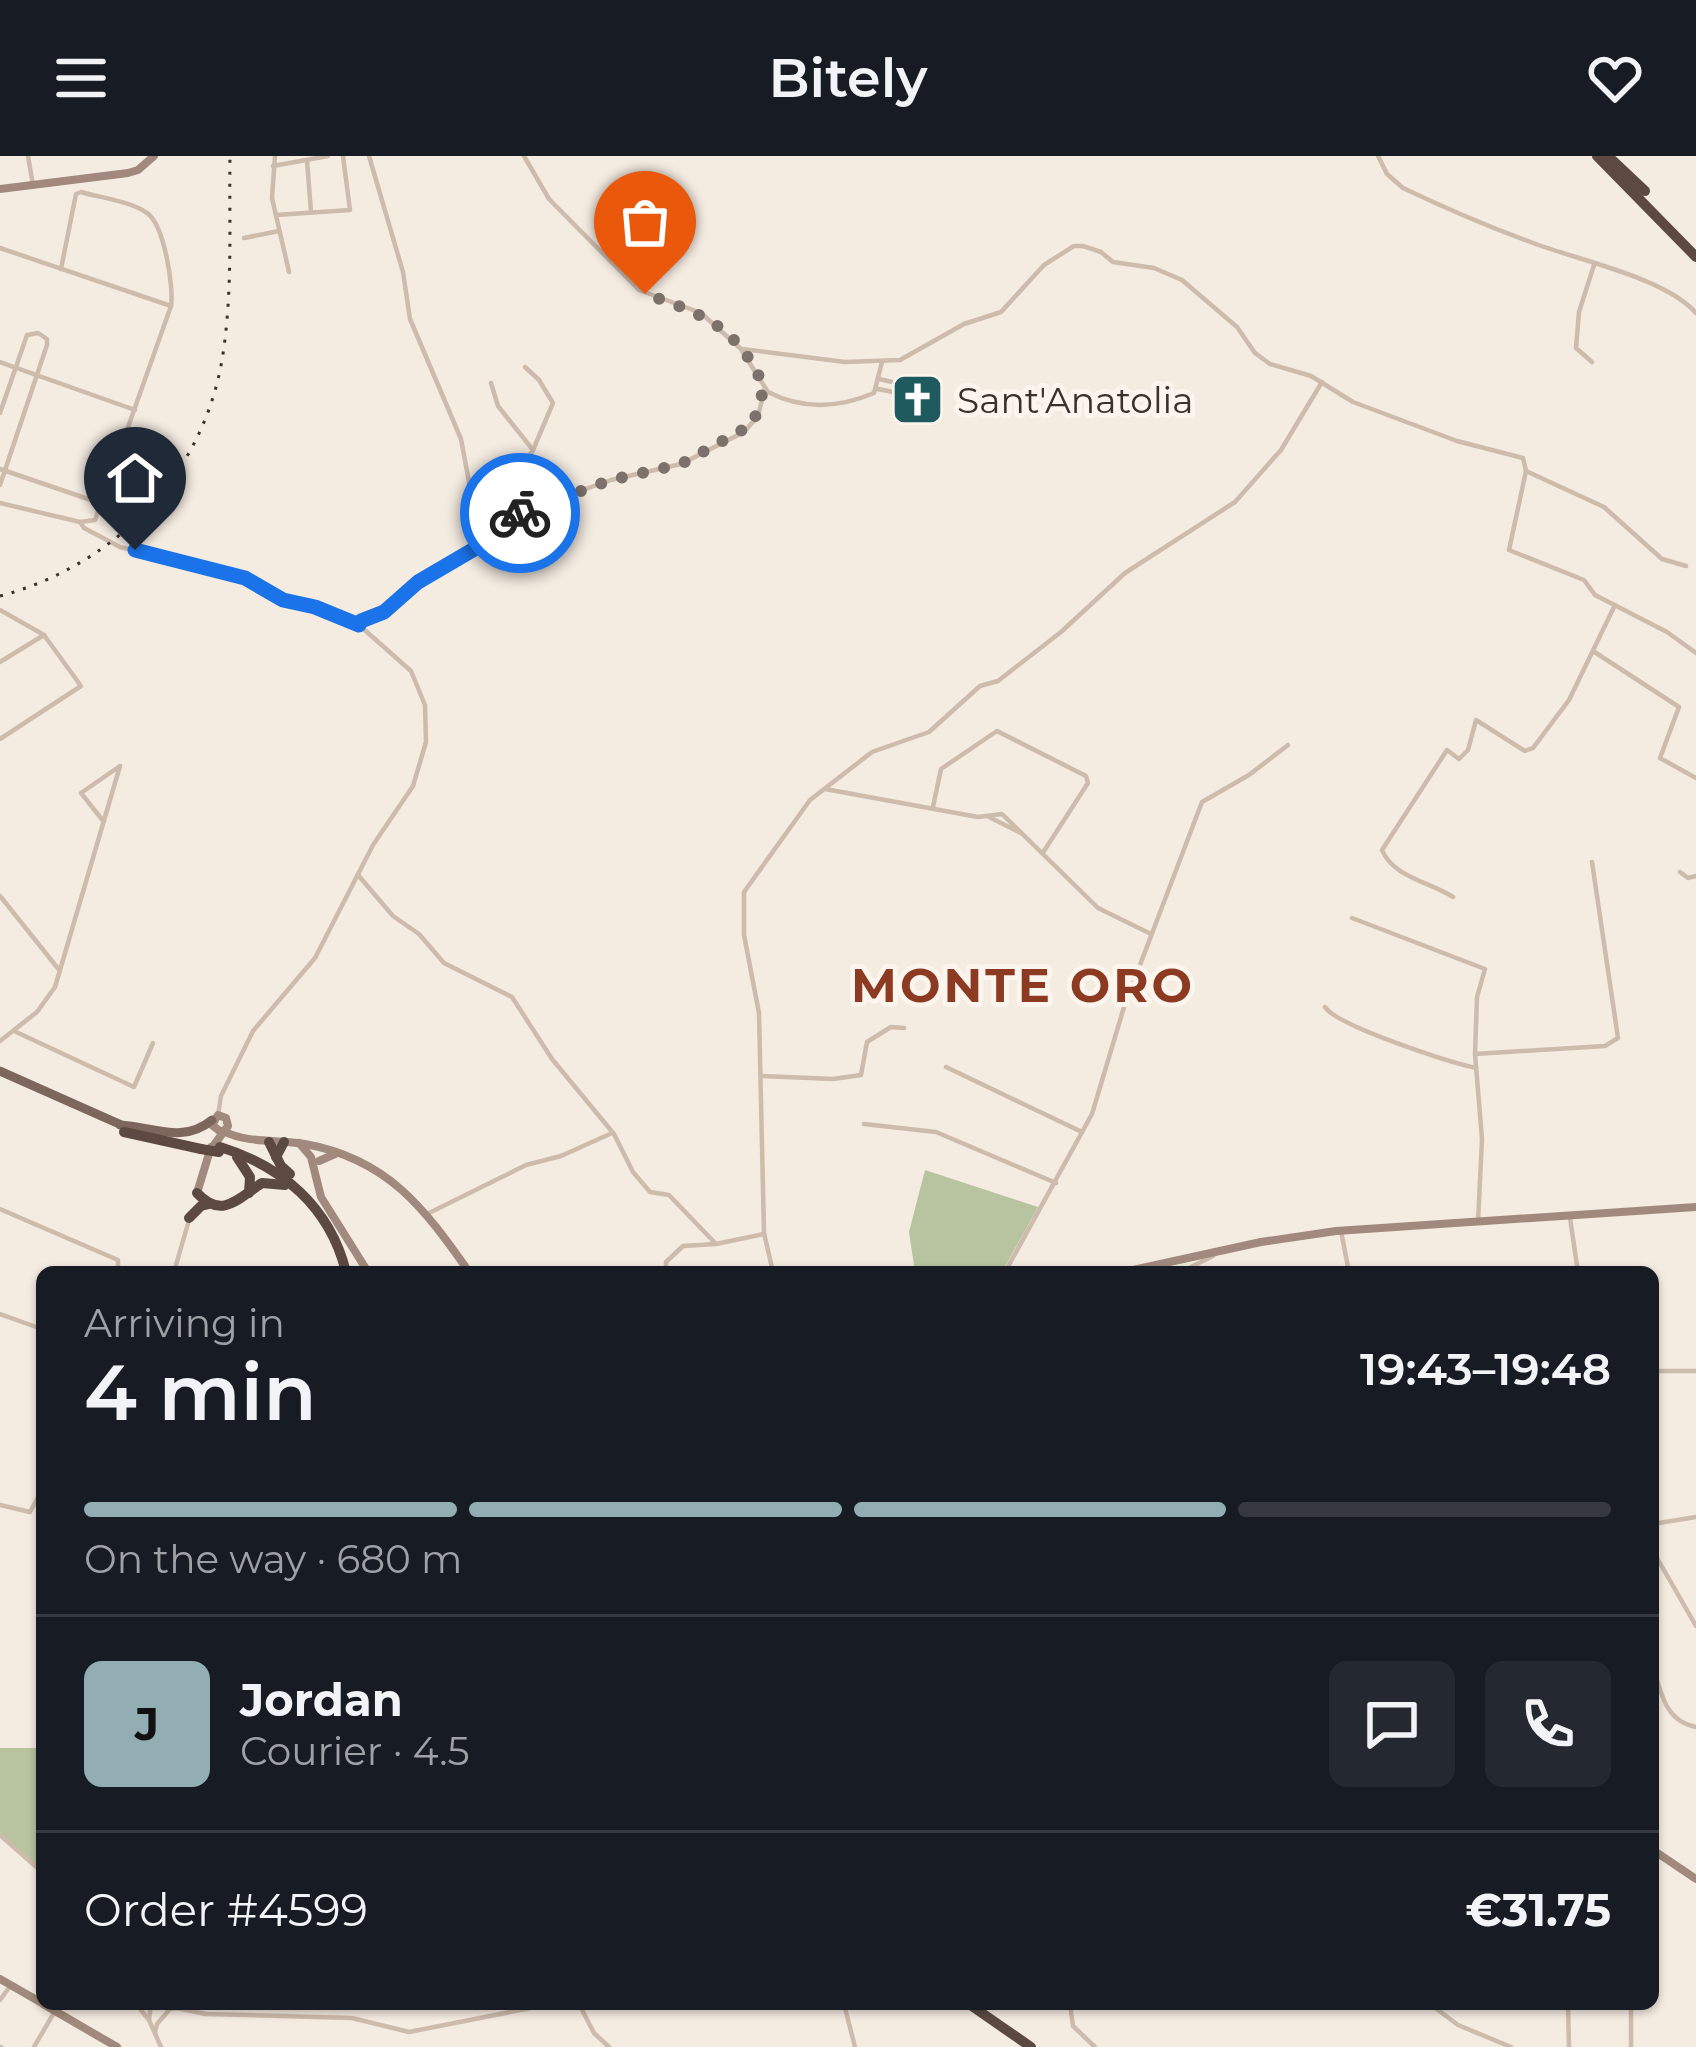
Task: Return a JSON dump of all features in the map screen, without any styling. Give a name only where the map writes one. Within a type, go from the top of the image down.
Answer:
[{"type":"highway","points":[[1597,156],[1696,257]]},
{"type":"highway","points":[[1608,156],[1696,246]]},
{"type":"highway","points":[[124,1128],[215,1136],[269,1166],[310,1201]]},
{"type":"highway","points":[[215,1136],[250,1177],[249,1193]]},
{"type":"highway","points":[[269,1142],[339,1247],[342,1266]]},
{"type":"highway","points":[[276,1157],[291,1142]]},
{"type":"highway","points":[[237,1157],[285,1185],[321,1227],[340,1266]]},
{"type":"highway","points":[[189,1218],[201,1206],[232,1206],[262,1183],[285,1185]]},
{"type":"highway","points":[[199,1188],[214,1205]]},
{"type":"highway","points":[[967,2010],[1020,2047]]},
{"type":"highway","points":[[978,2010],[1031,2047]]},
{"type":"main road","points":[[0,1075],[124,1128],[215,1136]]},
{"type":"street","points":[[28,156],[33,185]]},
{"type":"street","points":[[0,189],[128,173],[154,156]]},
{"type":"street","points":[[275,156],[276,215],[289,272]]},
{"type":"street","points":[[273,166],[328,156]]},
{"type":"street","points":[[276,215],[350,210],[343,156]]},
{"type":"street","points":[[369,156],[403,272],[410,319],[460,439],[477,525],[467,551]]},
{"type":"street","points":[[524,156],[550,199],[632,284],[645,294],[701,313],[741,349],[764,388],[798,404],[830,406],[859,400],[877,388],[881,362]]},
{"type":"street","points":[[1378,156],[1387,174],[1403,188],[1475,221],[1639,278],[1696,313]]},
{"type":"street","points":[[307,160],[311,212]]},
{"type":"street","points":[[0,503],[80,522],[95,520],[171,306],[172,285],[157,224],[139,209],[76,194],[61,269]]},
{"type":"street","points":[[244,238],[279,231]]},
{"type":"street","points":[[741,349],[827,361],[881,362],[912,356],[964,324],[1000,312],[1044,265],[1074,246],[1118,263],[1154,268],[1182,280],[1237,327],[1262,358],[1322,382],[1353,402],[1457,441],[1523,458],[1526,471],[1509,550],[1584,580],[1595,595],[1667,632],[1696,653]]},
{"type":"street","points":[[0,248],[171,306]]},
{"type":"street","points":[[1592,362],[1576,348],[1579,311],[1594,266]]},
{"type":"street","points":[[0,413],[27,335],[38,333],[47,345],[0,485]]},
{"type":"street","points":[[0,362],[136,410]]},
{"type":"street","points":[[500,524],[517,476],[541,439],[553,403],[525,367]]},
{"type":"street","points":[[877,388],[903,394],[904,385],[879,379]]},
{"type":"street","points":[[772,1266],[764,1234],[759,1013],[744,934],[744,892],[796,816],[825,789],[872,752],[929,732],[980,686],[998,681],[1061,632],[1126,573],[1235,502],[1281,450],[1322,382]]},
{"type":"street","points":[[491,383],[498,406],[533,450]]},
{"type":"street","points":[[359,625],[523,511],[611,480],[681,464],[744,432],[758,416],[764,388]]},
{"type":"street","points":[[2,470],[97,502]]},
{"type":"street","points":[[1526,471],[1604,507],[1662,559],[1686,566]]},
{"type":"street","points":[[80,522],[105,539],[245,578],[283,600],[359,625],[411,671],[428,723],[416,779],[358,875],[316,958],[254,1031],[221,1096],[215,1136],[176,1266]]},
{"type":"street","points":[[1453,897],[1400,871],[1382,850],[1447,750],[1462,758],[1476,720],[1525,751],[1533,748],[1569,700],[1615,605]]},
{"type":"street","points":[[0,610],[44,635],[81,686],[0,739]]},
{"type":"street","points":[[0,662],[44,635]]},
{"type":"street","points":[[1593,651],[1679,707],[1660,758],[1696,778]]},
{"type":"street","points":[[933,809],[940,769],[997,731],[1086,776],[1088,783],[1041,854]]},
{"type":"street","points":[[1008,1266],[1082,1132],[1149,936],[1202,802],[1288,746]]},
{"type":"street","points":[[0,1041],[46,1003],[60,971],[104,822],[120,766],[82,794],[104,822]]},
{"type":"street","points":[[825,789],[989,817],[1022,833],[1102,915],[1149,936]]},
{"type":"street","points":[[1475,1054],[1605,1046],[1618,1038],[1592,862]]},
{"type":"street","points":[[1680,872],[1688,878],[1696,875]]},
{"type":"street","points":[[358,875],[393,916],[419,934],[445,963],[512,997],[552,1059],[612,1133],[633,1172],[650,1192],[669,1195],[716,1244]]},
{"type":"street","points":[[0,896],[60,971]]},
{"type":"street","points":[[1352,917],[1485,969],[1477,997],[1475,1054],[1482,1139],[1478,1222]]},
{"type":"street","points":[[1324,1007],[1330,1016],[1476,1068]]},
{"type":"street","points":[[761,1076],[833,1079],[861,1075],[868,1042],[891,1027],[904,1028]]},
{"type":"street","points":[[14,1031],[134,1087],[153,1043]]},
{"type":"street","points":[[946,1067],[1082,1132]]},
{"type":"street","points":[[864,1124],[936,1132],[1056,1183]]},
{"type":"street","points":[[427,1214],[526,1165],[561,1156],[612,1133]]},
{"type":"street","points":[[215,1136],[291,1142],[342,1153],[392,1180],[427,1214],[466,1266]]},
{"type":"street","points":[[215,1136],[242,1139]]},
{"type":"street","points":[[291,1142],[316,1166]]},
{"type":"street","points":[[318,1146],[321,1196],[364,1266]]},
{"type":"street","points":[[316,1166],[329,1154],[342,1153]]},
{"type":"street","points":[[1152,1266],[1341,1231],[1696,1207]]},
{"type":"street","points":[[0,1209],[118,1259],[119,1266]]},
{"type":"street","points":[[1569,1216],[1577,1266]]},
{"type":"street","points":[[1341,1231],[1348,1266]]},
{"type":"street","points":[[666,1266],[683,1246],[764,1234]]},
{"type":"street","points":[[1189,1266],[1234,1248]]},
{"type":"street","points":[[0,1314],[36,1327]]},
{"type":"street","points":[[1659,1371],[1696,1372]]},
{"type":"street","points":[[0,1505],[30,1512],[36,1501]]},
{"type":"street","points":[[1659,1523],[1696,1517]]},
{"type":"street","points":[[1659,1561],[1696,1626]]},
{"type":"street","points":[[1659,1683],[1671,1716],[1681,1724],[1696,1726]]},
{"type":"street","points":[[0,1834],[36,1867]]},
{"type":"street","points":[[1659,1854],[1696,1879]]},
{"type":"street","points":[[0,1979],[36,2000]]},
{"type":"street","points":[[0,2000],[11,1985]]},
{"type":"street","points":[[141,2010],[160,2047]]},
{"type":"street","points":[[149,2020],[150,2010]]},
{"type":"street","points":[[155,2032],[169,2010]]},
{"type":"street","points":[[192,2010],[352,2018],[409,2032],[521,2010]]},
{"type":"street","points":[[582,2010],[594,2033],[609,2047]]},
{"type":"street","points":[[846,2010],[855,2047]]},
{"type":"street","points":[[1071,2010],[1073,2026],[1095,2047]]},
{"type":"street","points":[[1438,2010],[1458,2025],[1511,2047]]},
{"type":"street","points":[[1568,2010],[1569,2047]]},
{"type":"street","points":[[1630,2010],[1631,2047]]},
{"type":"street","points":[[34,2047],[55,2011],[117,2047]]},
{"type":"green space","points":[[925,1170],[1038,1207],[1005,1266],[914,1266],[909,1232]]},
{"type":"green space","points":[[0,1748],[36,1748],[36,1868],[0,1835]]},
{"type":"railway","points":[[0,596],[80,563],[115,539],[146,511],[195,442],[222,360],[229,284],[230,156]]},
{"type":"way so far","points":[[520,513],[611,480],[681,464],[744,432],[758,416],[764,388],[726,332],[701,313],[645,294]]},
{"type":"place","name":"Sant'Anatolia","points":[[918,400]]},
{"type":"district","name":"MONTE ORO","points":[[1023,985]]},
{"type":"route","points":[[135,550],[245,578],[283,600],[359,625],[476,548],[500,524],[520,513]]}]
